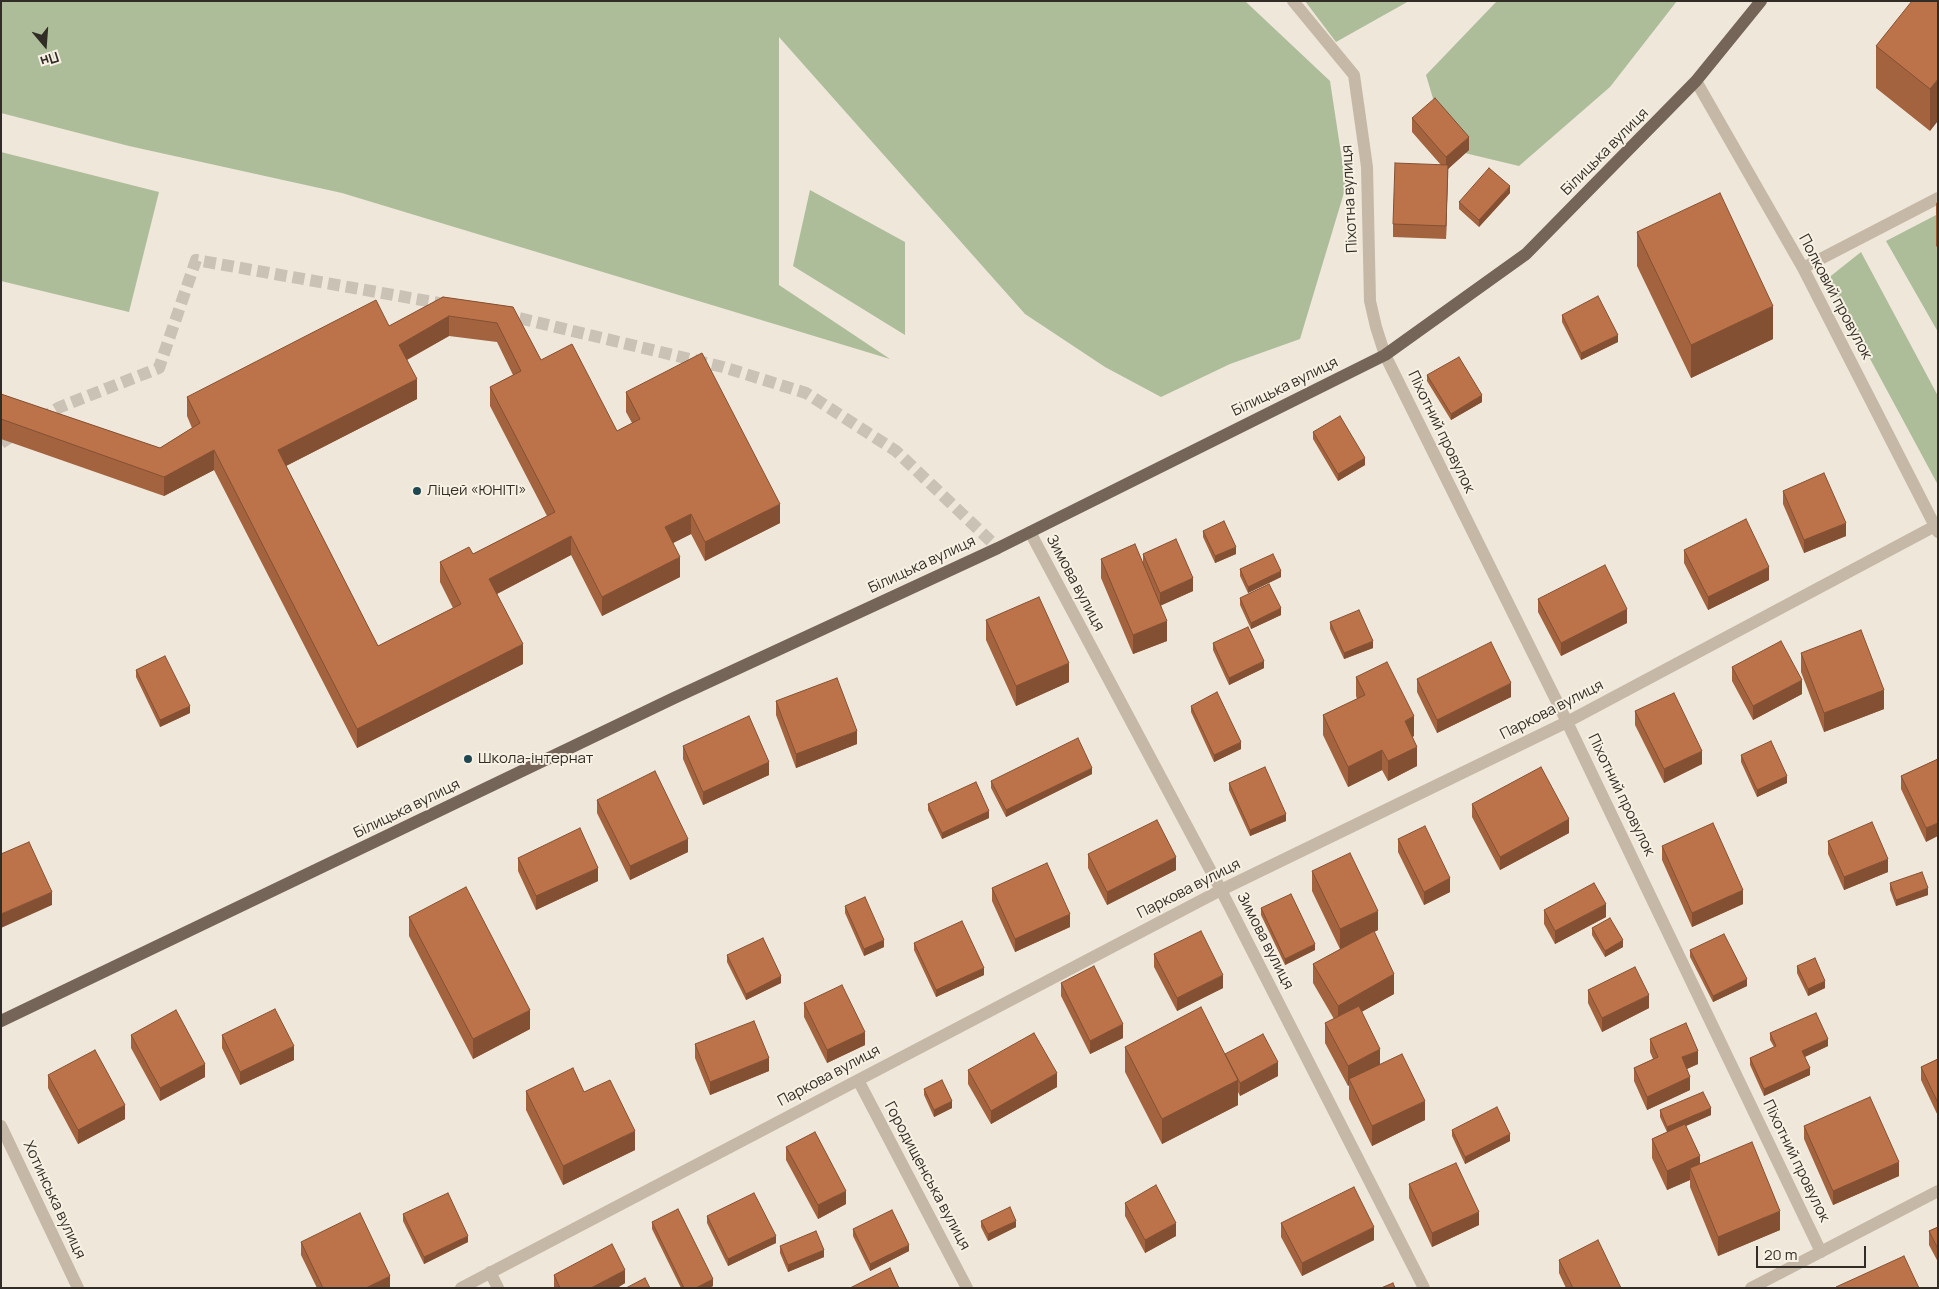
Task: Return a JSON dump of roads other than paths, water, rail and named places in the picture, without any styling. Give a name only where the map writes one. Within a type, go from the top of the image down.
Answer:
[{"type":"main road","name":"Білицька вулиця","points":[[1,1021],[674,698],[1030,532],[1386,355],[1526,254],[1696,81],[1761,1]]},
{"type":"street","name":"Піхотна вулиця","points":[[1293,1],[1354,75],[1367,167],[1370,301],[1376,327],[1386,355]]},
{"type":"street","name":"Полковий провулок","points":[[1696,81],[1803,268],[1936,529]]},
{"type":"street","points":[[1803,268],[1938,198]]},
{"type":"street","name":"Піхотний провулок","points":[[1386,355],[1568,722],[1821,1252]]},
{"type":"street","name":"Паркова вулиця","points":[[461,1288],[1221,890],[1568,722],[1936,529]]},
{"type":"street","name":"Зимова вулиця","points":[[1030,532],[1221,890],[1424,1288]]},
{"type":"street","name":"Городищенська вулиця","points":[[858,1080],[968,1288]]},
{"type":"street","name":"Хотинська вулиця","points":[[1,1126],[78,1288]]},
{"type":"street","points":[[1752,1288],[1938,1191]]},
{"type":"street","points":[[490,1272],[498,1288]]},
{"type":"tunnel","points":[[40,419],[60,407],[159,368],[196,260],[450,305]]},
{"type":"tunnel","points":[[502,314],[723,367],[806,393],[896,451],[998,548]]},
{"type":"tunnel","points":[[1,443],[20,431]]},
{"type":"place","name":"Ліцей «ЮНІТІ»","points":[[417,491]]},
{"type":"place","name":"Школа-інтернат","points":[[468,759]]}]
